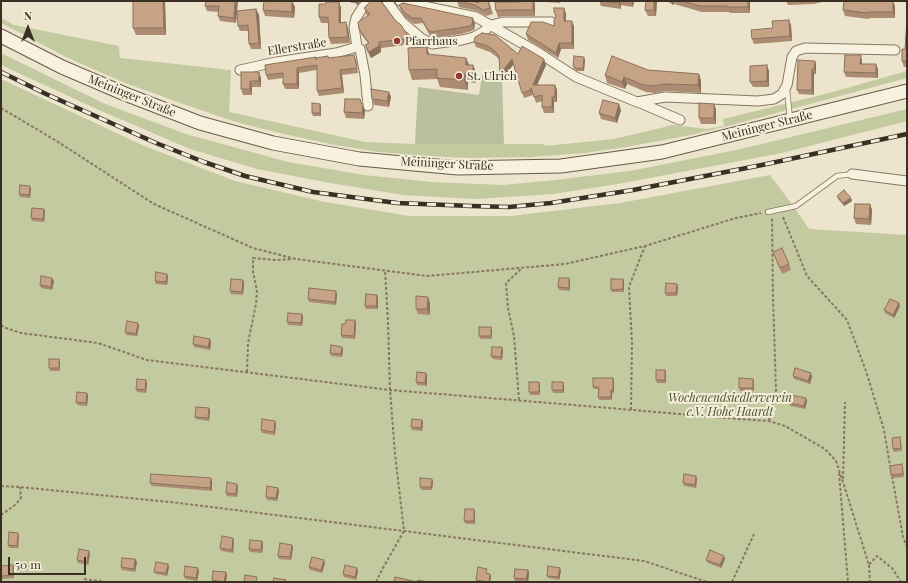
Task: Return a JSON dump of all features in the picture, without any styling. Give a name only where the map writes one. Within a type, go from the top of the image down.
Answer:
[{"type":"main road","name":"Meininger Straße","points":[[1,36],[69,70],[125,94],[200,123],[274,143],[359,159],[458,168],[561,166],[662,152],[907,91]]},
{"type":"street","points":[[368,106],[363,63],[360,49],[357,47],[354,27],[356,18],[363,7],[370,1]]},
{"type":"street","points":[[387,1],[402,22],[421,38],[432,44],[474,37],[491,25],[503,22],[552,22]]},
{"type":"street","points":[[400,1],[476,17],[576,77],[680,120]]},
{"type":"street","name":"Ellerstraße","points":[[240,70],[276,62],[336,53],[357,47]]},
{"type":"street","points":[[637,102],[665,97],[758,101],[774,99],[782,94],[787,85],[792,57],[796,50],[805,48],[895,50]]},
{"type":"street","points":[[852,174],[907,181]]},
{"type":"lane","points":[[787,85],[790,120]]},
{"type":"lane","points":[[770,212],[796,206],[836,176],[852,174]]},
{"type":"path","points":[[1,108],[55,140],[154,204],[253,248],[296,259],[427,276],[565,264],[645,246],[736,218],[770,212],[776,390],[768,421]]},
{"type":"path","points":[[780,210],[807,276],[847,320],[866,371],[884,430],[903,537],[907,547]]},
{"type":"path","points":[[631,410],[632,343],[629,287],[645,246]]},
{"type":"path","points":[[247,372],[248,343],[256,304],[257,291],[253,272],[253,258],[276,260],[296,259]]},
{"type":"path","points":[[519,400],[514,336],[508,308],[506,283],[522,268]]},
{"type":"path","points":[[376,582],[404,531],[395,454],[390,390],[388,322],[384,270]]},
{"type":"path","points":[[1,325],[21,333],[98,343],[147,360],[390,390],[739,420],[768,421],[785,426],[825,449],[836,461],[869,566],[870,582]]},
{"type":"path","points":[[843,482],[845,402]]},
{"type":"path","points":[[839,470],[848,582]]},
{"type":"path","points":[[1,486],[179,503],[644,562],[707,582]]},
{"type":"path","points":[[1,515],[21,498],[20,487]]},
{"type":"path","points":[[732,582],[754,534]]},
{"type":"path","points":[[869,566],[877,556],[892,568],[901,582]]},
{"type":"path","points":[[84,579],[106,582]]},
{"type":"green space","points":[[1,18],[14,25],[119,46],[120,58],[231,70],[229,112],[365,142],[415,144],[544,144],[545,146],[614,139],[673,125],[707,129],[724,126],[723,119],[829,93],[907,71],[907,78],[728,126],[691,135],[626,147],[584,153],[531,157],[462,158],[416,155],[379,152],[335,145],[239,123],[125,83],[66,57],[1,23]]},
{"type":"green space","points":[[1,53],[103,103],[186,134],[288,162],[364,175],[432,182],[503,185],[630,171],[741,149],[907,109],[907,121],[782,153],[618,184],[553,194],[477,199],[403,195],[257,169],[190,149],[92,107],[1,65]]},
{"type":"green space","points":[[482,75],[502,78],[504,144],[415,144],[418,87],[479,95]]},
{"type":"green space","name":"Wochenendsiedlerverein e.V. Hohe Haardt","points":[[1,79],[142,145],[235,181],[325,202],[409,216],[511,216],[620,203],[770,175],[809,229],[907,235],[907,582],[1,582]]},
{"type":"building","points":[[133,1],[163,1],[164,28],[133,28]]},
{"type":"building","points":[[206,1],[235,1],[234,18],[218,16],[219,6],[205,6]]},
{"type":"building","points":[[264,1],[292,1],[292,12],[263,10]]},
{"type":"building","points":[[371,1],[380,1],[395,20],[401,25],[408,36],[403,39],[379,42],[379,46],[369,52],[365,45],[369,43],[359,29],[358,22],[370,14],[364,8]]},
{"type":"building","points":[[457,1],[476,1],[476,3],[488,1],[490,8],[483,10],[475,5]]},
{"type":"building","points":[[533,1],[533,10],[496,11],[495,2]]},
{"type":"building","points":[[602,1],[619,1],[619,3]]},
{"type":"building","points":[[646,1],[654,1],[654,10],[645,10]]},
{"type":"building","points":[[682,1],[748,1],[748,7],[700,6]]},
{"type":"building","points":[[844,1],[893,1],[893,12],[867,13],[843,10]]},
{"type":"building","points":[[326,2],[339,2],[339,23],[346,22],[348,37],[329,38],[328,17],[319,17],[319,4],[326,4]]},
{"type":"building","points":[[403,3],[473,18],[472,24],[470,26],[431,32],[428,30],[421,18],[412,18],[404,12],[399,5]]},
{"type":"building","points":[[554,8],[564,8],[564,21],[572,21],[572,43],[559,43],[556,53],[526,34],[531,22],[543,22],[554,26],[556,16]]},
{"type":"building","points":[[256,9],[259,43],[249,44],[248,25],[238,26],[237,11]]},
{"type":"building","points":[[907,19],[907,61],[902,61],[902,49],[905,49]]},
{"type":"building","points":[[789,20],[790,36],[752,39],[751,30],[773,28],[772,21]]},
{"type":"building","points":[[482,33],[495,35],[518,54],[522,46],[544,59],[533,85],[555,85],[555,97],[552,97],[552,107],[542,107],[542,95],[534,97],[531,88],[531,90],[522,93],[512,59],[500,74],[499,56],[495,51],[488,46],[474,42],[475,37]]},
{"type":"building","points":[[427,47],[427,54],[466,58],[466,65],[473,65],[473,73],[465,73],[464,80],[437,78],[437,69],[409,70],[408,48]]},
{"type":"building","points":[[354,55],[357,68],[340,70],[342,88],[317,91],[317,65],[297,68],[297,84],[283,84],[283,73],[266,75],[265,65],[316,58]]},
{"type":"building","points":[[845,55],[861,55],[860,64],[876,64],[876,73],[844,72]]},
{"type":"building","points":[[574,56],[584,57],[583,69],[573,66]]},
{"type":"building","points":[[612,56],[648,70],[699,74],[698,85],[643,85],[624,77],[622,82],[605,75]]},
{"type":"building","points":[[798,60],[815,61],[814,69],[812,69],[812,90],[797,90]]},
{"type":"building","points":[[767,65],[767,81],[750,82],[750,66]]},
{"type":"building","points":[[241,72],[259,72],[259,81],[250,81],[250,89],[241,89]]},
{"type":"building","points":[[371,89],[389,92],[387,101],[372,99]]},
{"type":"building","points":[[345,99],[360,99],[363,105],[362,113],[344,112]]},
{"type":"building","points":[[603,100],[619,104],[615,118],[599,113]]},
{"type":"building","points":[[312,103],[320,104],[320,113],[312,113]]},
{"type":"building","points":[[699,103],[714,104],[714,118],[699,118]]},
{"type":"building","points":[[20,185],[30,186],[29,195],[19,194]]},
{"type":"building","points":[[844,190],[851,198],[843,203],[837,196]]},
{"type":"building","points":[[855,204],[870,204],[869,219],[854,218]]},
{"type":"building","points":[[32,208],[44,209],[43,219],[31,218]]},
{"type":"building","points":[[782,248],[789,264],[780,268],[773,252]]},
{"type":"building","points":[[156,272],[167,274],[166,282],[155,281]]},
{"type":"building","points":[[41,276],[52,278],[51,287],[40,285]]},
{"type":"building","points":[[559,278],[569,278],[569,288],[558,287]]},
{"type":"building","points":[[231,279],[243,280],[242,292],[230,291]]},
{"type":"building","points":[[611,279],[623,279],[623,289],[611,290]]},
{"type":"building","points":[[666,283],[677,284],[676,293],[665,293]]},
{"type":"building","points":[[309,288],[336,291],[335,302],[308,299]]},
{"type":"building","points":[[366,294],[377,295],[376,306],[365,306]]},
{"type":"building","points":[[416,296],[428,297],[427,309],[416,309]]},
{"type":"building","points":[[890,299],[899,303],[893,315],[884,310]]},
{"type":"building","points":[[288,313],[302,314],[301,323],[287,322]]},
{"type":"building","points":[[346,320],[355,320],[354,336],[341,335],[342,324],[345,324]]},
{"type":"building","points":[[127,321],[138,323],[136,334],[125,332]]},
{"type":"building","points":[[479,327],[491,327],[491,336],[479,336]]},
{"type":"building","points":[[194,336],[210,339],[208,347],[193,344]]},
{"type":"building","points":[[331,345],[342,347],[341,354],[330,353]]},
{"type":"building","points":[[492,347],[502,347],[501,357],[491,356]]},
{"type":"building","points":[[49,359],[59,359],[59,368],[49,368]]},
{"type":"building","points":[[795,368],[811,373],[808,381],[793,376]]},
{"type":"building","points":[[656,370],[665,370],[665,380],[656,380]]},
{"type":"building","points":[[417,372],[426,373],[425,383],[416,382]]},
{"type":"building","points":[[593,378],[613,378],[613,390],[611,390],[611,397],[598,397],[599,387],[593,387]]},
{"type":"building","points":[[739,378],[753,379],[753,388],[739,388]]},
{"type":"building","points":[[137,379],[146,380],[145,390],[136,389]]},
{"type":"building","points":[[529,382],[539,382],[539,392],[529,392]]},
{"type":"building","points":[[552,382],[563,382],[563,390],[552,390]]},
{"type":"building","points":[[77,392],[87,393],[86,403],[76,402]]},
{"type":"building","points":[[791,395],[806,398],[804,406],[789,403]]},
{"type":"building","points":[[196,407],[209,408],[208,418],[195,417]]},
{"type":"building","points":[[262,419],[275,421],[274,432],[261,430]]},
{"type":"building","points":[[412,419],[422,420],[421,428],[411,427]]},
{"type":"building","points":[[900,437],[901,448],[893,449],[892,438]]},
{"type":"building","points":[[902,464],[903,474],[891,475],[890,466]]},
{"type":"building","points":[[151,474],[211,478],[210,488],[150,483]]},
{"type":"building","points":[[684,474],[696,476],[695,485],[683,483]]},
{"type":"building","points":[[420,478],[432,479],[431,487],[420,487]]},
{"type":"building","points":[[227,482],[237,484],[236,494],[226,493]]},
{"type":"building","points":[[267,486],[278,488],[276,498],[266,497]]},
{"type":"building","points":[[465,509],[474,509],[474,521],[464,521]]},
{"type":"building","points":[[9,532],[18,533],[17,546],[8,545]]},
{"type":"building","points":[[222,536],[233,538],[232,550],[220,548]]},
{"type":"building","points":[[250,540],[262,541],[261,550],[249,549]]},
{"type":"building","points":[[280,543],[292,545],[290,557],[278,556]]},
{"type":"building","points":[[79,549],[89,551],[87,562],[77,560]]},
{"type":"building","points":[[710,550],[724,556],[720,565],[706,560]]},
{"type":"building","points":[[312,557],[324,560],[321,570],[309,567]]},
{"type":"building","points":[[122,558],[135,559],[134,569],[121,567]]},
{"type":"building","points":[[156,562],[168,564],[166,573],[154,572]]},
{"type":"building","points":[[13,565],[13,575],[1,576],[1,566]]},
{"type":"building","points":[[345,565],[357,568],[355,577],[343,574]]},
{"type":"building","points":[[185,566],[198,568],[196,578],[184,576]]},
{"type":"building","points":[[548,566],[560,568],[558,577],[547,576]]},
{"type":"building","points":[[478,567],[487,569],[486,573],[490,574],[489,582],[476,580]]},
{"type":"building","points":[[515,569],[528,570],[526,579],[514,578]]},
{"type":"building","points":[[213,571],[226,572],[224,582],[212,580]]},
{"type":"building","points":[[245,575],[257,577],[256,582],[244,582]]},
{"type":"building","points":[[395,577],[417,582],[394,582]]},
{"type":"building","points":[[274,578],[286,580],[285,582],[273,582]]},
{"type":"building","points":[[418,580],[429,582],[417,582]]},
{"type":"railway","points":[[1,72],[46,94],[156,143],[245,176],[313,192],[397,203],[509,207],[551,203],[633,190],[762,165],[907,134]]},
{"type":"place","name":"Pfarrhaus","points":[[397,41]]},
{"type":"place","name":"St. Ulrich","points":[[459,76]]}]
